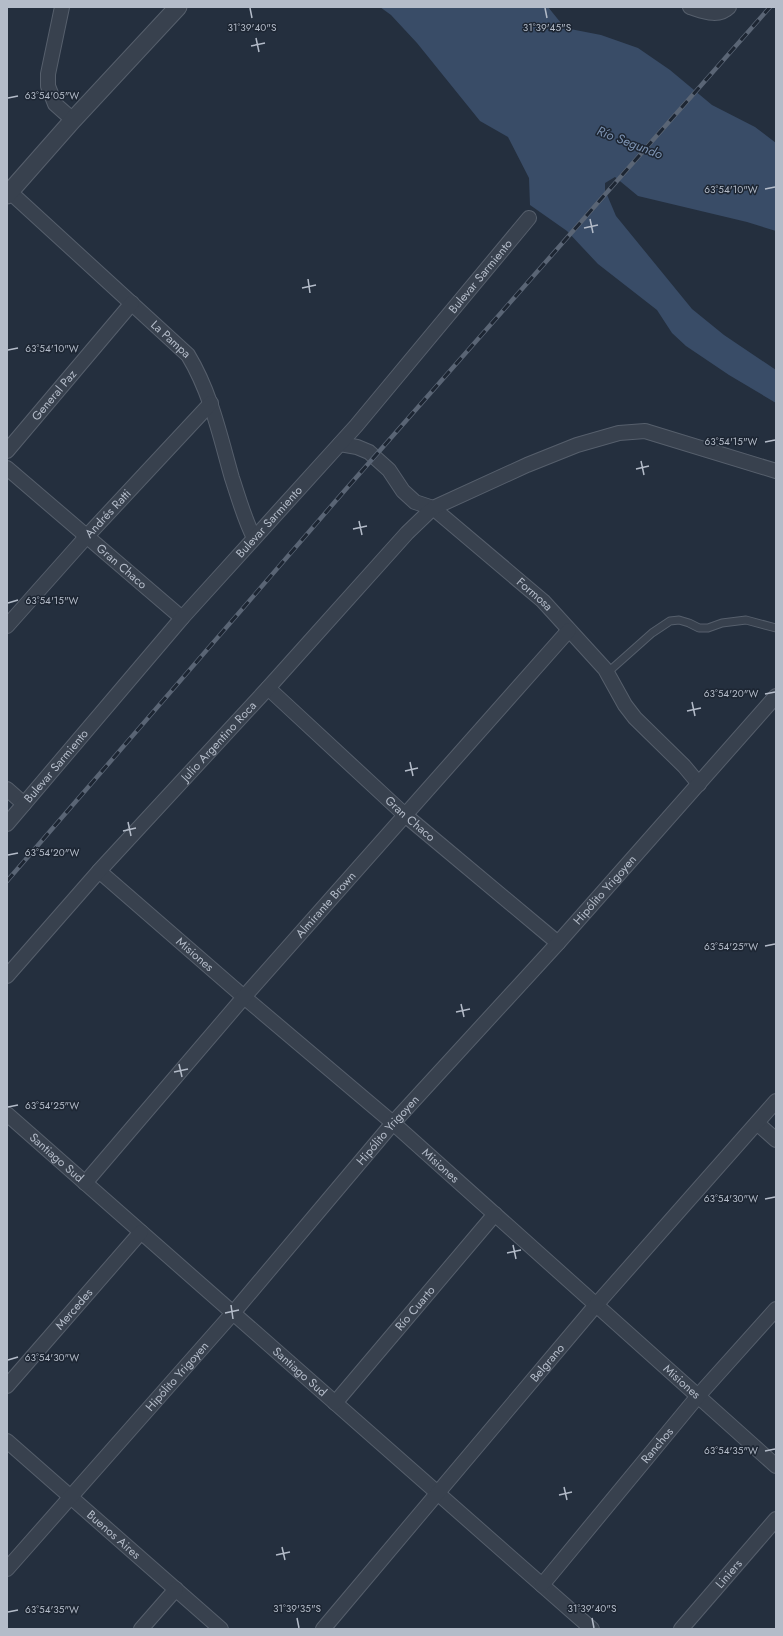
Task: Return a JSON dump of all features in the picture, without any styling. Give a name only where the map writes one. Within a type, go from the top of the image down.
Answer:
[{"type":"street","points":[[62,7],[48,74],[48,86],[55,104],[73,120]]},
{"type":"street","points":[[8,193],[73,120],[178,7]]},
{"type":"street","points":[[690,7],[715,14],[729,7]]},
{"type":"street","name":"La Pampa","points":[[8,193],[188,355],[200,374],[211,403],[244,520],[254,538]]},
{"type":"street","name":"Bulevar Sarmiento","points":[[7,824],[182,618],[340,444],[529,218]]},
{"type":"street","name":"General Paz","points":[[7,451],[132,303]]},
{"type":"street","name":"Andrés Ratti","points":[[7,626],[87,536],[211,403]]},
{"type":"street","points":[[433,508],[527,465],[577,445],[619,433],[645,431],[776,471]]},
{"type":"street","name":"Formosa","points":[[340,444],[357,447],[369,452],[389,470],[403,491],[415,502],[433,508],[543,601],[607,673],[625,705],[635,718],[684,766],[699,784]]},
{"type":"street","name":"Gran Chaco","points":[[7,468],[182,618]]},
{"type":"street","name":"Julio Argentino Roca","points":[[7,976],[99,871],[268,688],[402,539],[433,508]]},
{"type":"street","name":"Almirante Brown","points":[[85,1183],[244,997],[569,630]]},
{"type":"street","name":"Gran Chaco","points":[[268,688],[405,815],[558,943]]},
{"type":"street","name":"Hipólito Yrigoyen","points":[[7,1569],[233,1313],[394,1124],[558,943],[776,696]]},
{"type":"street","points":[[7,789],[24,804]]},
{"type":"street","name":"Misiones","points":[[99,871],[244,997],[394,1124],[776,1466]]},
{"type":"street","name":"Belgrano","points":[[323,1629],[596,1305],[776,1101]]},
{"type":"street","name":"Santiago Sud","points":[[7,1114],[592,1629]]},
{"type":"street","points":[[757,1123],[776,1140]]},
{"type":"street","name":"Río Cuarto","points":[[335,1403],[495,1214]]},
{"type":"street","name":"Mercedes","points":[[7,1386],[141,1232]]},
{"type":"street","name":"Ranchos","points":[[542,1585],[698,1396],[776,1309]]},
{"type":"street","name":"Buenos Aires","points":[[7,1441],[221,1629]]},
{"type":"street","name":"Liniers","points":[[681,1629],[776,1519]]},
{"type":"street","points":[[141,1629],[176,1589]]},
{"type":"lane","points":[[607,673],[652,633],[670,621],[679,620],[699,628],[708,628],[722,623],[746,620],[776,628]]},
{"type":"water","name":"Río Segundo","points":[[380,7],[548,7],[565,28],[601,35],[638,48],[670,70],[712,105],[755,127],[776,143],[776,231],[747,222],[638,196],[615,177],[605,183],[605,190],[616,216],[692,309],[724,335],[776,370],[776,403],[729,375],[686,346],[672,333],[657,310],[598,264],[567,231],[530,205],[529,178],[508,137],[480,121],[417,43],[391,15]]},
{"type":"railway","points":[[7,881],[346,489],[770,7]]}]
